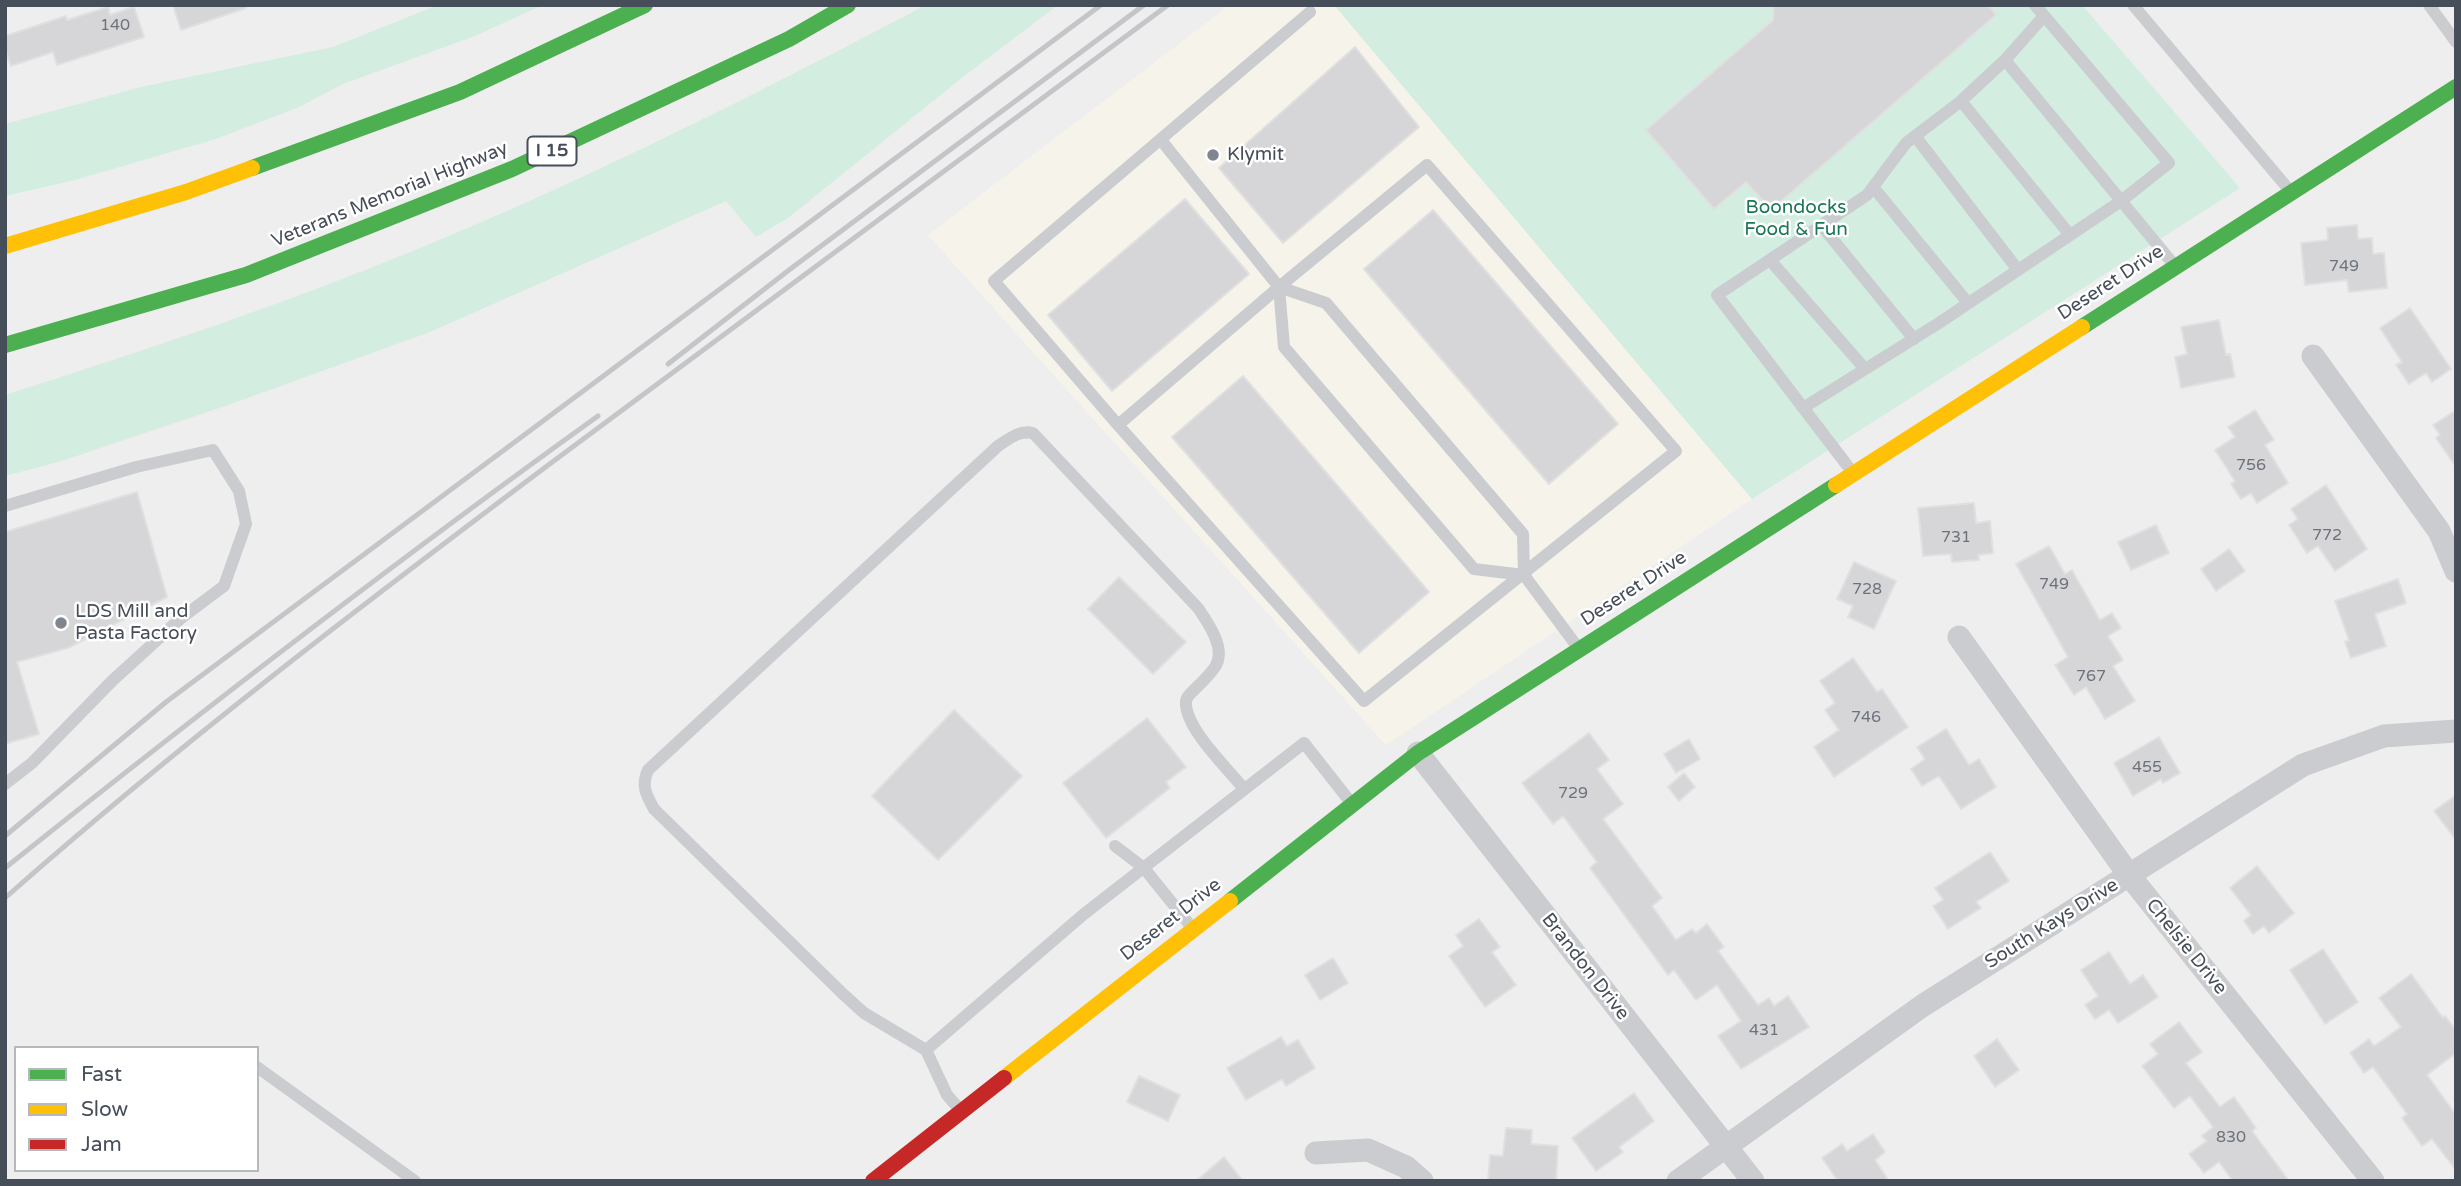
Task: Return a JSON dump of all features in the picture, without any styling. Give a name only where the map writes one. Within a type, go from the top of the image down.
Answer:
[{"type":"main road","points":[[5,246],[186,191],[460,92],[645,5]]},
{"type":"main road","name":"Veterans Memorial Highway","points":[[5,345],[246,275],[512,169],[789,39],[848,5]]},
{"type":"main road","name":"Deseret Drive","points":[[873,1181],[1418,753],[2456,87]]},
{"type":"main road","points":[[57,214],[186,191]]},
{"type":"main road","points":[[18,358],[246,275]]},
{"type":"street","points":[[2313,356],[2439,531],[2456,571]]},
{"type":"street","name":"Chelsie Drive","points":[[1959,637],[2129,875],[2372,1181]]},
{"type":"street","name":"South Kays Drive","points":[[1678,1181],[1922,1006],[2303,765],[2384,736],[2456,731]]},
{"type":"street","name":"Brandon Drive","points":[[1418,753],[1753,1181]]},
{"type":"street","points":[[1316,1153],[1368,1150],[1406,1167],[1422,1181]]},
{"type":"lane","points":[[1803,408],[2018,270],[2121,201],[2169,163],[2035,5]]},
{"type":"lane","points":[[2133,5],[2291,192]]},
{"type":"lane","points":[[2429,5],[2456,41]]},
{"type":"lane","points":[[1118,425],[1427,165],[1676,451],[1364,701],[1118,425],[994,281],[1310,12]]},
{"type":"lane","points":[[1853,473],[1717,295],[1867,195],[1906,143],[1961,101],[2005,60],[2044,16]]},
{"type":"lane","points":[[2005,60],[2175,266]]},
{"type":"lane","points":[[1961,101],[2070,235]]},
{"type":"lane","points":[[1914,136],[2018,270]]},
{"type":"lane","points":[[1161,140],[1279,287],[1326,303],[1522,534],[1524,575],[1579,649]]},
{"type":"lane","points":[[1874,188],[1968,303]]},
{"type":"lane","points":[[1821,225],[1913,339]]},
{"type":"lane","points":[[1770,260],[1865,369]]},
{"type":"lane","points":[[1279,287],[1284,347],[1474,569],[1524,575]]},
{"type":"lane","points":[[962,1111],[947,1095],[926,1050],[864,1013],[654,809],[646,795],[644,780],[648,770],[999,446],[1014,435],[1025,432],[1033,433],[1198,608],[1211,629],[1219,649],[1219,660],[1215,668],[1187,697],[1188,713],[1193,726],[1244,789]]},
{"type":"lane","points":[[5,506],[136,467],[213,450],[239,491],[246,523],[224,586],[180,619],[112,681],[32,763],[5,784]]},
{"type":"lane","points":[[926,1050],[1084,914],[1304,743],[1353,804]]},
{"type":"lane","points":[[1115,846],[1143,868],[1193,929]]},
{"type":"lane","points":[[259,1068],[415,1181]]},
{"type":"shaded area","points":[[1230,5],[1334,5],[1752,499],[1386,745],[928,235]]},
{"type":"green space","points":[[438,5],[543,5],[475,36],[343,84],[299,107],[216,139],[75,180],[5,196],[5,124],[141,87],[333,47]]},
{"type":"green space","points":[[926,5],[1058,5],[963,77],[788,218],[756,237],[726,201],[430,332],[231,404],[62,461],[5,476],[5,395],[266,307],[369,269],[485,221],[676,132]]},
{"type":"green space","name":"Boondocks Food & Fun","points":[[1334,5],[2082,5],[2240,188],[1752,499]]},
{"type":"building","points":[[173,5],[246,5],[246,8],[181,30]]},
{"type":"building","points":[[1774,5],[1988,5],[1996,15],[1771,210],[1746,182],[1714,209],[1646,130],[1773,20]]},
{"type":"building","points":[[108,7],[110,15],[134,7],[144,37],[57,65],[53,52],[11,66],[5,49],[5,36],[66,16],[67,20]]},
{"type":"building","points":[[1355,47],[1419,127],[1283,243],[1219,168]]},
{"type":"building","points":[[1185,199],[1249,274],[1112,391],[1048,315]]},
{"type":"building","points":[[1433,210],[1618,424],[1549,484],[1364,269]]},
{"type":"building","points":[[2357,225],[2358,239],[2372,238],[2373,254],[2384,253],[2387,288],[2349,292],[2347,280],[2305,285],[2301,243],[2328,240],[2327,228]]},
{"type":"building","points":[[2410,308],[2451,369],[2432,382],[2426,373],[2409,384],[2396,365],[2402,362],[2380,328]]},
{"type":"building","points":[[2219,320],[2226,355],[2230,354],[2235,377],[2181,388],[2175,357],[2187,354],[2181,327]]},
{"type":"building","points":[[1243,376],[1429,592],[1359,653],[1172,437]]},
{"type":"building","points":[[2255,410],[2274,440],[2265,445],[2288,483],[2257,503],[2251,493],[2241,499],[2231,484],[2235,481],[2215,450],[2235,437],[2228,427]]},
{"type":"building","points":[[2456,410],[2456,467],[2436,438],[2440,435],[2433,425]]},
{"type":"building","points":[[2326,485],[2367,549],[2335,571],[2318,546],[2307,553],[2289,525],[2298,519],[2291,509]]},
{"type":"building","name":"LDS Mill and Pasta Factory","points":[[137,492],[167,597],[68,648],[17,662],[39,734],[5,744],[5,532]]},
{"type":"building","points":[[1974,503],[1976,523],[1990,521],[1993,553],[1978,555],[1979,560],[1952,562],[1951,554],[1923,556],[1918,508]]},
{"type":"building","points":[[2156,525],[2169,553],[2131,570],[2118,542]]},
{"type":"building","points":[[2049,546],[2065,574],[2072,570],[2100,620],[2112,613],[2121,628],[2108,636],[2123,660],[2113,666],[2135,701],[2105,719],[2086,687],[2074,695],[2055,665],[2068,657],[2016,564]]},
{"type":"building","points":[[2229,549],[2245,571],[2216,591],[2201,569]]},
{"type":"building","points":[[1854,562],[1896,581],[1874,629],[1848,617],[1853,606],[1837,599]]},
{"type":"building","points":[[1119,577],[1186,642],[1153,674],[1088,609]]},
{"type":"building","points":[[2398,579],[2406,603],[2375,614],[2386,646],[2351,658],[2345,642],[2349,640],[2335,601]]},
{"type":"building","points":[[1853,658],[1877,692],[1882,689],[1908,727],[1834,777],[1814,747],[1839,730],[1825,710],[1835,703],[1820,681]]},
{"type":"building","points":[[954,710],[1022,776],[938,860],[872,796]]},
{"type":"building","points":[[1147,718],[1186,767],[1166,782],[1170,788],[1106,838],[1063,783]]},
{"type":"building","points":[[1946,729],[1969,765],[1979,759],[1996,787],[1961,809],[1939,776],[1922,786],[1911,769],[1925,759],[1917,747]]},
{"type":"building","points":[[1589,733],[1609,760],[1597,769],[1623,804],[1603,819],[1662,898],[1652,906],[1676,940],[1692,929],[1696,933],[1707,924],[1724,947],[1718,951],[1758,1005],[1769,998],[1774,1006],[1788,996],[1809,1027],[1741,1069],[1718,1036],[1741,1021],[1717,985],[1696,1000],[1674,970],[1668,975],[1590,868],[1597,862],[1563,816],[1553,824],[1522,783]]},
{"type":"building","points":[[2159,737],[2180,773],[2163,783],[2161,779],[2133,796],[2114,763]]},
{"type":"building","points":[[1689,739],[1700,759],[1676,773],[1664,754]]},
{"type":"building","points":[[1684,773],[1695,787],[1679,801],[1668,787]]},
{"type":"building","points":[[2456,795],[2456,840],[2434,811]]},
{"type":"building","points":[[1990,852],[2009,881],[1976,902],[1981,908],[1948,929],[1933,906],[1943,900],[1935,888]]},
{"type":"building","points":[[2257,866],[2294,913],[2269,933],[2264,926],[2253,934],[2244,921],[2251,915],[2230,888]]},
{"type":"building","points":[[1479,919],[1500,947],[1492,952],[1516,985],[1485,1007],[1449,956],[1463,946],[1456,935]]},
{"type":"building","points":[[2323,949],[2358,1002],[2325,1024],[2290,970]]},
{"type":"building","points":[[2109,952],[2130,984],[2143,975],[2158,997],[2118,1023],[2109,1010],[2095,1019],[2085,1005],[2098,996],[2081,970]]},
{"type":"building","points":[[1333,958],[1348,983],[1320,1000],[1305,975]]},
{"type":"building","points":[[2411,974],[2443,1018],[2445,1016],[2456,1030],[2456,1053],[2427,1075],[2456,1115],[2456,1170],[2432,1139],[2422,1146],[2402,1118],[2407,1114],[2373,1067],[2364,1073],[2350,1053],[2369,1039],[2374,1046],[2401,1027],[2379,998]]},
{"type":"building","points":[[2179,1022],[2202,1052],[2186,1063],[2220,1107],[2234,1097],[2256,1128],[2252,1131],[2289,1181],[2233,1181],[2219,1162],[2204,1173],[2189,1154],[2207,1141],[2202,1136],[2213,1127],[2190,1096],[2174,1108],[2142,1066],[2158,1054],[2150,1044]]},
{"type":"building","points":[[1281,1037],[1287,1046],[1298,1040],[1315,1068],[1286,1086],[1282,1079],[1246,1100],[1227,1068]]},
{"type":"building","points":[[1997,1039],[2019,1070],[1995,1087],[1974,1056]]},
{"type":"building","points":[[1139,1076],[1180,1095],[1168,1121],[1127,1102]]},
{"type":"building","points":[[1634,1093],[1654,1121],[1619,1147],[1623,1152],[1596,1171],[1572,1138]]},
{"type":"building","points":[[1506,1128],[1532,1130],[1531,1144],[1558,1146],[1556,1181],[1488,1181],[1490,1155],[1503,1156]]},
{"type":"building","points":[[1873,1134],[1885,1152],[1875,1160],[1889,1181],[1838,1181],[1822,1158],[1842,1144],[1847,1151]]},
{"type":"building","points":[[1224,1157],[1243,1181],[1196,1181]]},
{"type":"railway","points":[[5,836],[166,702],[1101,5]]},
{"type":"railway","points":[[668,364],[789,270],[1144,5]]},
{"type":"railway","points":[[5,898],[204,731],[409,571],[624,408],[1168,5]]},
{"type":"railway","points":[[5,868],[298,638],[598,416]]},
{"type":"traffic: fast","points":[[252,168],[460,92],[645,5]]},
{"type":"traffic: fast","points":[[5,345],[246,275],[512,169],[789,39],[848,5]]},
{"type":"traffic: fast","points":[[2082,327],[2456,87]]},
{"type":"traffic: fast","points":[[1230,901],[1418,753],[1836,485]]},
{"type":"traffic: slow","points":[[5,246],[186,192],[252,168]]},
{"type":"traffic: slow","points":[[1836,485],[2082,327]]},
{"type":"traffic: slow","points":[[1004,1078],[1230,901]]},
{"type":"traffic: jam","points":[[873,1181],[1004,1078]]},
{"type":"place","name":"Klymit","points":[[1213,155]]},
{"type":"place","name":"LDS Mill and Pasta Factory","points":[[61,623]]}]
